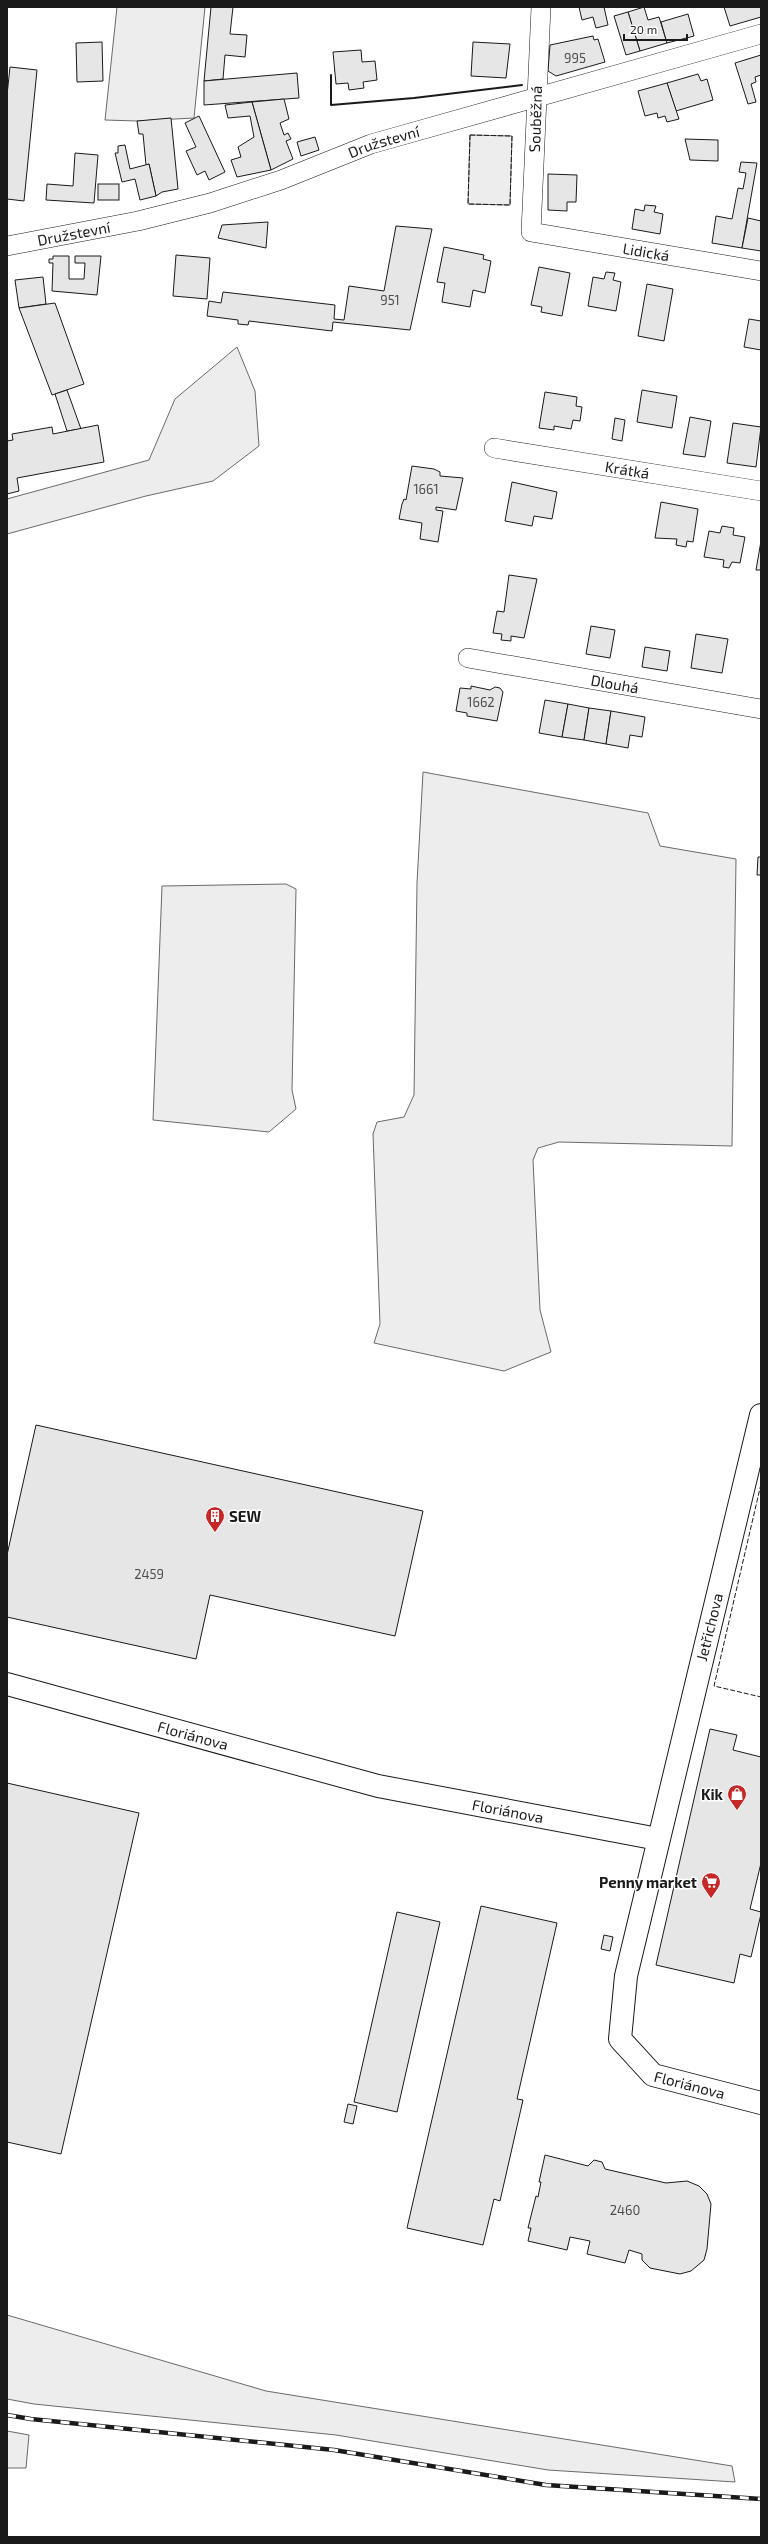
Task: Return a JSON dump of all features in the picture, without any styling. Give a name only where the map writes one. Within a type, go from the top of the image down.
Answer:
[{"type":"street","name":"Souběžná","points":[[531,232],[535,98],[541,7]]},
{"type":"street","name":"Družstevní","points":[[7,246],[138,221],[210,203],[281,180],[371,144],[761,34]]},
{"type":"street","name":"Lidická","points":[[531,232],[761,270]]},
{"type":"street","name":"Krátká","points":[[494,448],[761,491]]},
{"type":"street","name":"Dlouhá","points":[[468,658],[761,710]]},
{"type":"street","name":"Jetřichova","points":[[658,1839],[761,1415]]},
{"type":"street","name":"Floriánova","points":[[7,1684],[378,1786],[658,1839],[626,1976],[620,2039],[653,2075],[761,2102]]},
{"type":"shaded area","points":[[117,7],[205,7],[194,118],[137,121],[105,120]]},
{"type":"shaded area","points":[[470,135],[512,136],[510,205],[468,204]]},
{"type":"shaded area","points":[[237,347],[255,391],[259,446],[213,481],[146,496],[7,534],[7,499],[149,460],[175,399]]},
{"type":"shaded area","points":[[423,772],[648,813],[660,846],[736,859],[732,1146],[559,1142],[538,1148],[533,1160],[540,1310],[551,1352],[504,1371],[374,1343],[380,1324],[373,1134],[377,1122],[404,1117],[414,1095],[417,883]]},
{"type":"shaded area","points":[[286,884],[296,889],[292,1090],[296,1109],[269,1132],[153,1120],[162,886]]},
{"type":"shaded area","points":[[7,2315],[266,2391],[732,2466],[735,2482],[548,2470],[336,2435],[34,2404],[7,2399]]},
{"type":"shaded area","points":[[7,2431],[29,2435],[26,2468],[7,2468]]},
{"type":"building","points":[[211,7],[233,7],[230,34],[247,35],[245,57],[225,55],[223,79],[204,81]]},
{"type":"building","points":[[579,7],[604,7],[608,25],[596,28],[593,17],[582,20]]},
{"type":"building","points":[[644,7],[648,20],[659,17],[667,43],[640,51],[628,12]]},
{"type":"building","points":[[724,7],[761,7],[761,17],[730,26]]},
{"type":"building","points":[[628,12],[640,51],[626,55],[614,16]]},
{"type":"building","points":[[688,14],[694,36],[667,43],[661,22]]},
{"type":"building","points":[[593,36],[594,40],[598,39],[605,62],[556,76],[548,71],[550,45]]},
{"type":"building","points":[[102,42],[103,81],[77,82],[76,43]]},
{"type":"building","points":[[473,42],[510,44],[506,78],[471,76]]},
{"type":"building","points":[[361,50],[362,62],[375,61],[377,80],[363,82],[364,88],[349,90],[348,83],[336,84],[333,52]]},
{"type":"building","points":[[761,55],[761,75],[755,77],[756,82],[751,84],[756,102],[748,104],[735,63]]},
{"type":"building","points":[[10,67],[37,70],[24,201],[7,199],[7,95]]},
{"type":"building","points":[[297,73],[299,98],[204,105],[204,81]]},
{"type":"building","points":[[698,74],[701,81],[707,79],[713,100],[676,111],[667,83]]},
{"type":"building","points":[[667,83],[679,119],[667,122],[665,116],[658,118],[657,113],[645,116],[638,91]]},
{"type":"building","points":[[284,99],[289,119],[280,123],[284,135],[288,133],[291,139],[286,141],[293,159],[271,170],[252,102]]},
{"type":"building","points":[[252,102],[271,170],[237,177],[231,160],[241,157],[238,147],[254,137],[250,116],[228,118],[225,105]]},
{"type":"building","points":[[199,116],[225,172],[209,180],[205,171],[197,175],[186,151],[196,147],[185,123]]},
{"type":"building","points":[[171,118],[178,189],[162,192],[156,196],[149,164],[146,165],[143,134],[139,134],[137,121]]},
{"type":"building","points":[[315,137],[319,150],[301,156],[297,142]]},
{"type":"building","points":[[685,139],[718,140],[718,161],[690,160]]},
{"type":"building","points":[[125,145],[130,169],[149,164],[156,196],[140,200],[135,179],[122,182],[115,153],[118,153],[118,146]]},
{"type":"building","points":[[75,153],[98,155],[94,203],[46,200],[47,184],[73,186]]},
{"type":"building","points":[[741,162],[757,163],[742,248],[712,243],[716,216],[732,219],[738,188],[743,189],[746,173],[739,172]]},
{"type":"building","points":[[548,174],[577,175],[576,202],[567,202],[567,211],[548,210]]},
{"type":"building","points":[[98,184],[119,184],[119,200],[98,200]]},
{"type":"building","points":[[645,205],[656,206],[654,212],[663,214],[660,234],[632,229],[635,209],[644,211]]},
{"type":"building","points":[[748,218],[761,221],[761,251],[742,248]]},
{"type":"building","points":[[268,222],[266,248],[218,238],[222,225]]},
{"type":"building","points":[[396,226],[432,229],[410,330],[333,322],[332,331],[249,321],[248,325],[238,324],[238,320],[207,316],[209,301],[221,303],[223,292],[335,305],[334,319],[344,320],[349,286],[384,291]]},
{"type":"building","points":[[444,247],[484,255],[483,259],[491,261],[485,293],[473,290],[470,307],[442,302],[445,283],[437,282]]},
{"type":"building","points":[[176,255],[210,258],[207,299],[173,296]]},
{"type":"building","points":[[53,256],[69,256],[69,279],[84,279],[85,263],[75,263],[75,256],[101,256],[97,295],[52,291],[53,263],[49,263],[49,259],[53,259]]},
{"type":"building","points":[[539,267],[570,273],[562,316],[541,312],[542,307],[531,305]]},
{"type":"building","points":[[606,272],[615,273],[613,280],[621,282],[616,311],[588,306],[593,277],[604,279]]},
{"type":"building","points":[[43,277],[46,304],[19,308],[15,280]]},
{"type":"building","points":[[647,284],[673,289],[664,341],[638,336]]},
{"type":"building","points":[[55,303],[84,384],[52,395],[19,308]]},
{"type":"building","points":[[749,319],[761,321],[761,350],[744,347]]},
{"type":"building","points":[[67,390],[81,429],[67,431],[55,394]]},
{"type":"building","points":[[642,390],[677,396],[672,428],[637,422]]},
{"type":"building","points":[[545,392],[577,397],[576,406],[582,407],[580,421],[573,420],[571,429],[554,426],[554,430],[539,428]]},
{"type":"building","points":[[690,417],[711,421],[705,457],[683,454]]},
{"type":"building","points":[[615,418],[625,420],[622,441],[612,439]]},
{"type":"building","points":[[733,423],[761,427],[756,467],[727,463]]},
{"type":"building","points":[[98,425],[104,462],[17,478],[19,491],[7,494],[7,441],[13,440],[12,434],[52,427],[53,434]]},
{"type":"building","points":[[412,466],[434,469],[440,472],[440,476],[463,478],[456,510],[436,507],[436,510],[443,511],[438,542],[420,539],[422,523],[399,519],[402,504],[404,499],[406,500]]},
{"type":"building","points":[[512,482],[557,492],[552,519],[534,516],[532,526],[505,521]]},
{"type":"building","points":[[661,502],[698,509],[693,542],[687,541],[686,547],[676,545],[677,539],[655,538]]},
{"type":"building","points":[[722,526],[734,528],[733,535],[745,537],[740,563],[732,562],[729,568],[723,567],[724,560],[704,557],[709,531],[720,533]]},
{"type":"building","points":[[761,541],[761,570],[756,570]]},
{"type":"building","points":[[509,575],[537,579],[524,638],[511,636],[511,641],[501,640],[502,634],[493,633],[497,611],[504,612]]},
{"type":"building","points":[[591,626],[615,630],[610,658],[586,654]]},
{"type":"building","points":[[696,634],[728,639],[722,673],[691,668]]},
{"type":"building","points":[[645,647],[670,651],[667,671],[642,667]]},
{"type":"building","points":[[471,686],[490,690],[495,687],[500,688],[503,692],[497,721],[467,716],[467,713],[456,711],[460,688],[471,689]]},
{"type":"building","points":[[545,700],[568,704],[562,737],[539,733]]},
{"type":"building","points":[[568,704],[589,708],[584,740],[562,737]]},
{"type":"building","points":[[589,708],[611,711],[606,744],[584,740]]},
{"type":"building","points":[[611,711],[645,717],[642,737],[630,735],[628,748],[606,744]]},
{"type":"building","points":[[758,857],[761,857],[761,875],[757,875]]},
{"type":"building","name":"SEW","points":[[36,1425],[423,1511],[395,1636],[210,1595],[196,1659],[7,1617],[7,1555]]},
{"type":"building","points":[[710,1729],[737,1735],[733,1750],[761,1757],[761,1863],[750,1909],[761,1912],[761,1914],[751,1957],[740,1954],[734,1983],[656,1965]]},
{"type":"building","points":[[7,1783],[139,1813],[61,2154],[7,2142]]},
{"type":"building","points":[[481,1906],[557,1923],[517,2099],[523,2100],[500,2201],[494,2199],[483,2245],[407,2228]]},
{"type":"building","points":[[397,1912],[440,1922],[397,2112],[354,2102]]},
{"type":"building","points":[[604,1935],[613,1937],[610,1951],[601,1949]]},
{"type":"building","points":[[348,2104],[357,2106],[353,2124],[344,2122]]},
{"type":"building","points":[[545,2155],[588,2166],[594,2160],[602,2162],[605,2169],[666,2183],[687,2181],[699,2186],[707,2194],[711,2204],[707,2249],[704,2260],[691,2271],[680,2274],[650,2268],[642,2260],[642,2254],[629,2250],[625,2263],[587,2254],[590,2241],[570,2237],[567,2250],[528,2241],[531,2228],[528,2228],[536,2196],[538,2197],[541,2182],[539,2182]]},
{"type":"railway","points":[[7,2415],[31,2419],[334,2450],[546,2485],[761,2499]]},
{"type":"fence","points":[[470,135],[512,136],[510,205],[468,204],[470,135]]},
{"type":"fence","points":[[761,1484],[714,1686],[761,1697]]},
{"type":"wall","points":[[331,75],[331,105],[414,98],[522,85]]},
{"type":"place","name":"SEW","points":[[215,1533]]},
{"type":"place","name":"Kik","points":[[737,1811]]},
{"type":"place","name":"Penny market","points":[[711,1899]]}]
